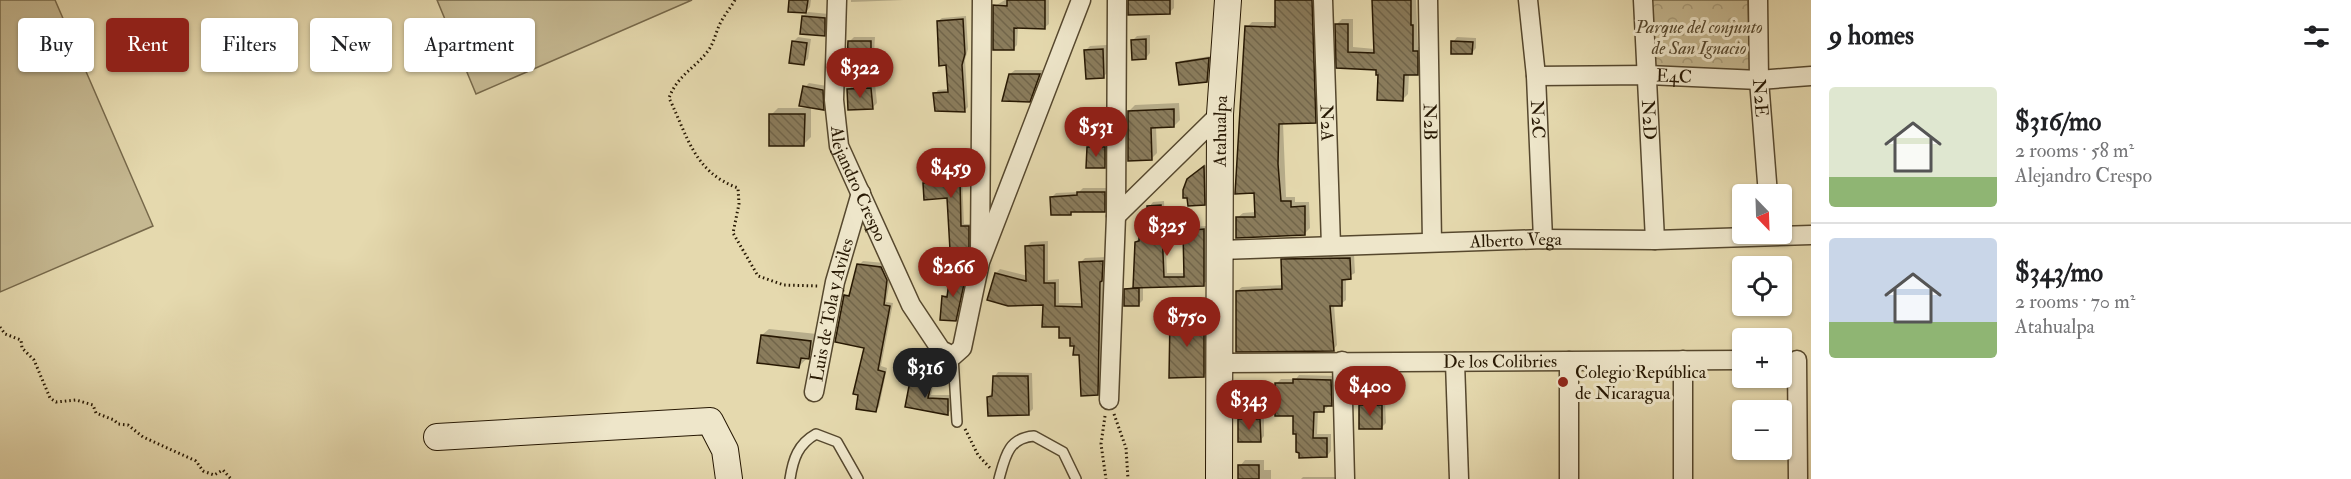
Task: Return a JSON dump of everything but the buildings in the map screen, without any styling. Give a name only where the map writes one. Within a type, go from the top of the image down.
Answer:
[{"type":"street","name":"Alejandro Crespo","points":[[837,0],[836,123],[839,146],[911,305],[941,350],[953,356]]},
{"type":"street","points":[[980,262],[982,0]]},
{"type":"street","points":[[953,356],[962,348],[980,262],[1081,0]]},
{"type":"street","points":[[1109,400],[1116,216],[1117,0]]},
{"type":"street","name":"Atahualpa","points":[[1219,479],[1220,114],[1228,0]]},
{"type":"street","name":"N2A","points":[[1323,0],[1331,246]]},
{"type":"street","name":"N2B","points":[[1428,0],[1432,242]]},
{"type":"street","name":"N2C","points":[[1528,0],[1536,76],[1543,239]]},
{"type":"street","name":"N2D","points":[[1643,0],[1655,240]]},
{"type":"street","name":"N2E","points":[[1758,0],[1759,80],[1767,184]]},
{"type":"street","name":"E4C","points":[[1536,76],[1648,75],[1759,80],[1811,76]]},
{"type":"street","points":[[1116,216],[1220,114]]},
{"type":"street","name":"Luis de Tola y Aviles","points":[[814,392],[835,282],[861,193]]},
{"type":"street","name":"Alberto Vega","points":[[1792,236],[1811,236]]},
{"type":"street","name":"Alberto Vega","points":[[1220,250],[1543,239],[1655,240],[1732,237]]},
{"type":"street","points":[[1683,360],[1683,479]]},
{"type":"street","name":"De los Colibries","points":[[1221,363],[1732,360]]},
{"type":"street","points":[[1797,360],[1798,479]]},
{"type":"street","points":[[1569,361],[1569,479]]},
{"type":"street","points":[[1342,362],[1345,479]]},
{"type":"street","points":[[1455,362],[1459,479]]},
{"type":"street","points":[[436,436],[710,421],[725,450],[729,479]]},
{"type":"lane","points":[[953,356],[957,422]]},
{"type":"lane","points":[[790,479],[793,460],[804,440],[816,434],[837,442],[858,479]]},
{"type":"lane","points":[[1000,476],[1009,447],[1017,440],[1034,436],[1063,452],[1076,479]]},
{"type":"path","points":[[735,0],[720,22],[713,43],[697,63],[688,68],[673,87],[669,98],[693,154],[720,181],[738,188],[739,204],[733,233],[758,276],[784,285],[810,287],[835,282]]},
{"type":"path","points":[[0,327],[5,334],[21,340],[22,348],[33,360],[50,398],[56,402],[76,400],[93,405],[96,413],[118,424],[128,424],[143,437],[196,461],[203,471],[214,475],[223,470],[231,479]]},
{"type":"path","points":[[1106,479],[1101,444],[1109,400]]},
{"type":"path","points":[[1109,400],[1126,448],[1128,479]]},
{"type":"path","points":[[957,422],[964,427],[987,466],[1000,476]]},
{"type":"green space","points":[[0,0],[55,0],[63,18],[18,18],[18,72],[86,72],[153,226],[0,292]]},
{"type":"green space","points":[[437,0],[692,0],[535,68],[535,18],[444,18]]},
{"type":"green space","name":"Parque del conjunto de San Ignacio","points":[[1648,0],[1748,0],[1750,73],[1653,74]]},
{"type":"green space","points":[[467,72],[527,72],[476,94]]},
{"type":"place","name":"Colegio República de Nicaragua","points":[[1563,382]]}]
